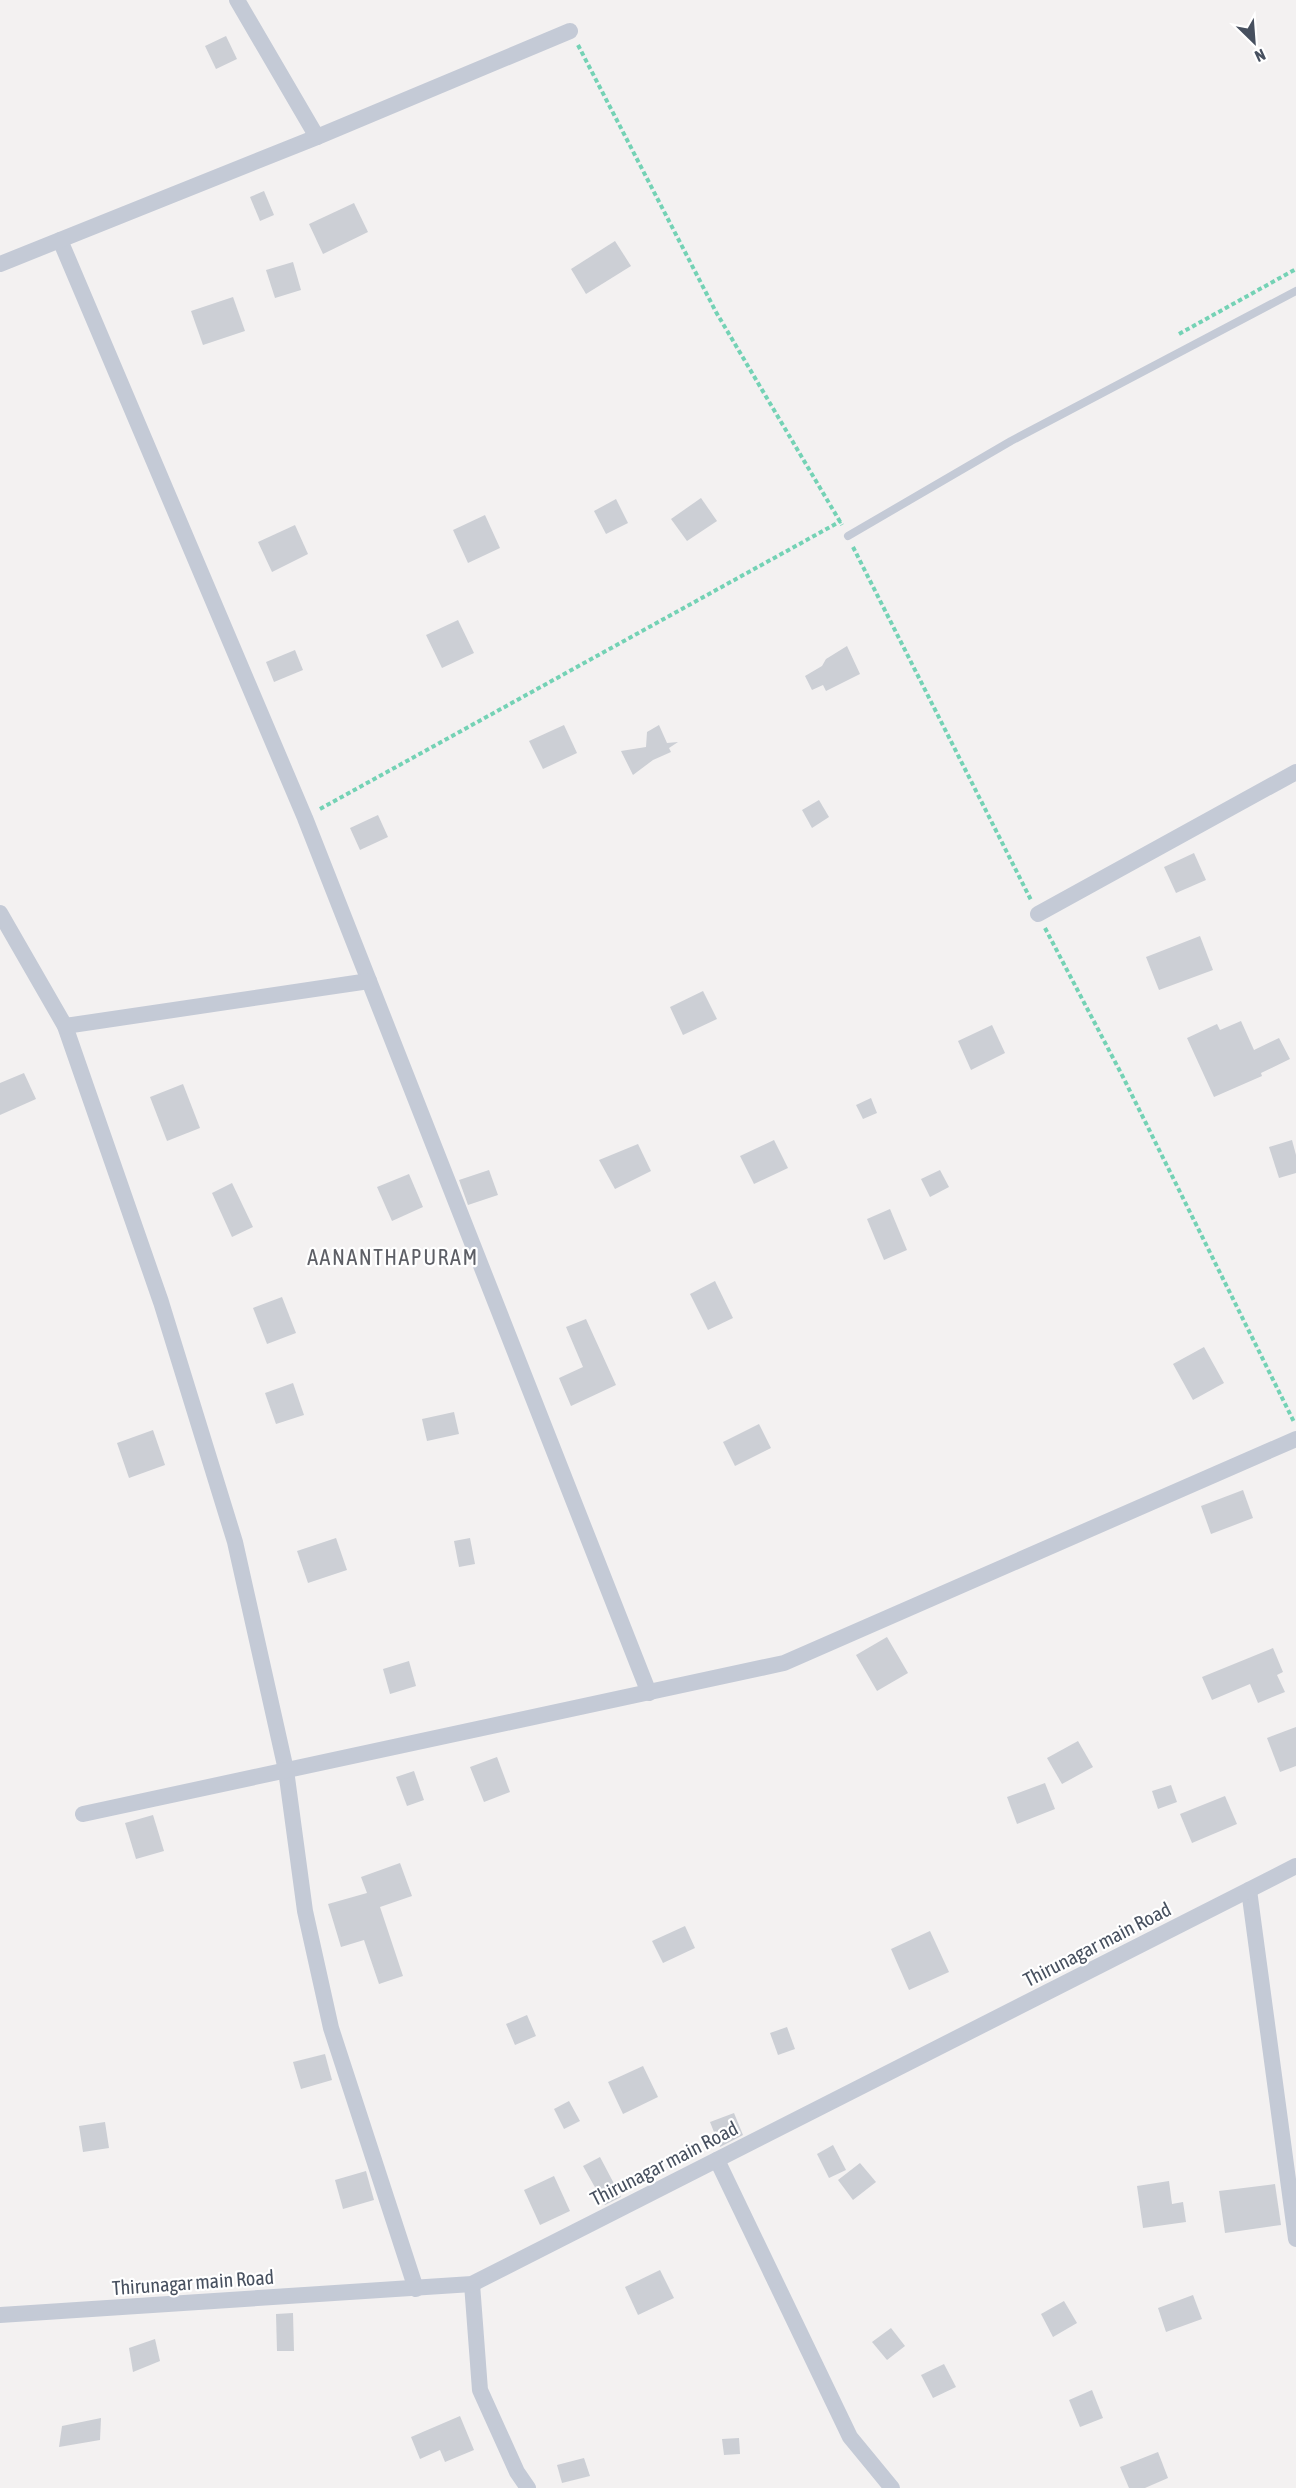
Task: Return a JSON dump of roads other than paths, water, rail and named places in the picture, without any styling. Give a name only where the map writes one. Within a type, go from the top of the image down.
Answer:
[{"type":"street","points":[[237,0],[317,137]]},
{"type":"street","points":[[0,264],[317,137],[570,31]]},
{"type":"street","points":[[60,240],[305,818],[649,1693]]},
{"type":"street","points":[[1038,914],[1296,772]]},
{"type":"street","points":[[0,913],[65,1026],[161,1302],[235,1542],[286,1770],[305,1911],[331,2028],[416,2289]]},
{"type":"street","points":[[65,1026],[369,981]]},
{"type":"street","points":[[82,1814],[784,1662],[1296,1439]]},
{"type":"street","name":"Thirunagar main Road","points":[[0,2315],[472,2284],[1296,1866]]},
{"type":"street","points":[[1249,1890],[1296,2239]]},
{"type":"street","points":[[717,2160],[849,2437],[892,2488]]},
{"type":"street","points":[[472,2284],[480,2390],[517,2472],[528,2488]]},
{"type":"lane","points":[[848,536],[1011,441],[1296,291]]},
{"type":"district","name":"AANANTHAPURAM","points":[[393,1257]]}]
